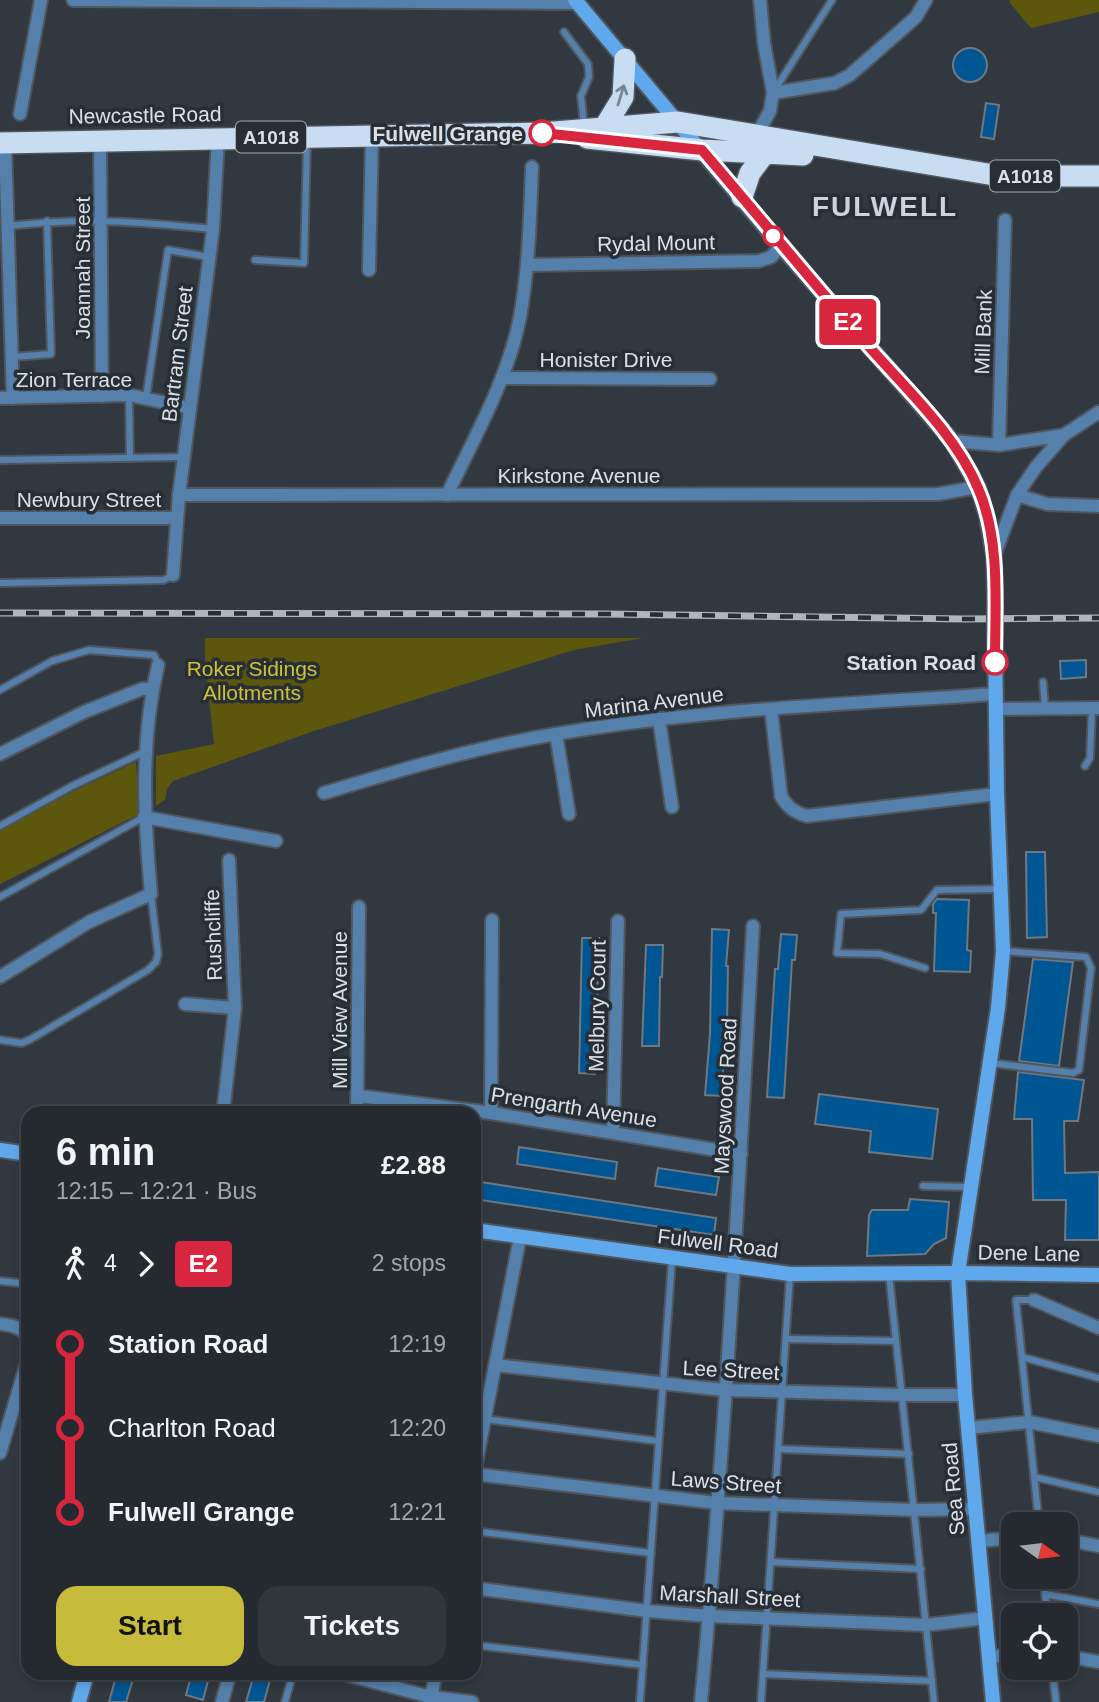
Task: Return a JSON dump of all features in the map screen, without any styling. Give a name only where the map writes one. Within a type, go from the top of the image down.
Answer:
[{"type":"highway","points":[[594,129],[623,97],[625,59]]},
{"type":"highway","name":"Newcastle Road","points":[[3,143],[542,133],[678,122]]},
{"type":"highway","name":"A1018","points":[[678,122],[760,144],[868,155],[1000,176],[1099,176]]},
{"type":"highway","name":"Newcastle Road","points":[[542,133],[702,150]]},
{"type":"highway","points":[[742,197],[760,144]]},
{"type":"highway","name":"A1018","points":[[702,150],[760,144]]},
{"type":"main road","points":[[576,1],[781,246],[952,441],[978,488],[994,556],[997,794],[1003,951],[998,1008],[958,1273]]},
{"type":"main road","points":[[0,1150],[21,1153]]},
{"type":"main road","name":"Fulwell Road","points":[[481,1231],[790,1274],[958,1273]]},
{"type":"main road","name":"Dene Lane","points":[[958,1273],[1099,1275]]},
{"type":"main road","name":"Sea Road","points":[[958,1273],[965,1395],[993,1702]]},
{"type":"main road","points":[[79,1702],[85,1680]]},
{"type":"street","points":[[20,114],[41,0]]},
{"type":"street","points":[[72,0],[576,1]]},
{"type":"street","points":[[760,0],[773,93],[760,144]]},
{"type":"street","points":[[773,93],[835,83],[850,75],[916,18],[926,0]]},
{"type":"street","points":[[369,270],[372,136]]},
{"type":"street","name":"Bartram Street","points":[[173,575],[183,457],[213,229],[218,138]]},
{"type":"street","name":"Joannah Street","points":[[100,141],[102,396]]},
{"type":"street","points":[[3,143],[7,171],[12,357],[7,398]]},
{"type":"street","points":[[447,495],[502,378],[520,318],[527,265],[532,167]]},
{"type":"street","name":"Mill Bank","points":[[999,444],[1005,220]]},
{"type":"street","name":"Rydal Mount","points":[[527,265],[759,261],[771,257],[781,246]]},
{"type":"street","name":"Honister Drive","points":[[502,378],[710,379]]},
{"type":"street","name":"Zion Terrace","points":[[7,398],[130,395],[190,408]]},
{"type":"street","points":[[994,556],[1017,495],[1036,467],[1064,435],[1099,412]]},
{"type":"street","points":[[952,441],[999,444],[1064,435]]},
{"type":"street","name":"Kirkstone Avenue","points":[[179,495],[938,494],[978,488]]},
{"type":"street","points":[[1017,495],[1066,507],[1099,506]]},
{"type":"street","name":"Newbury Street","points":[[0,518],[177,518]]},
{"type":"street","points":[[0,977],[89,922],[151,894],[144,817],[144,752],[159,665]]},
{"type":"street","points":[[0,754],[84,712],[142,689],[153,689]]},
{"type":"street","name":"Marina Avenue","points":[[324,793],[428,762],[556,734],[659,719],[996,694]]},
{"type":"street","points":[[996,709],[1095,708]]},
{"type":"street","points":[[771,709],[781,796],[795,812],[807,816],[997,794]]},
{"type":"street","points":[[659,719],[672,807]]},
{"type":"street","points":[[556,734],[569,814]]},
{"type":"street","points":[[144,817],[262,832],[276,841]]},
{"type":"street","name":"Rushcliffe","points":[[224,1106],[236,1008],[229,860]]},
{"type":"street","name":"Mill View Avenue","points":[[358,1106],[359,906]]},
{"type":"street","points":[[491,1113],[492,920]]},
{"type":"street","name":"Melbury Court","points":[[613,1133],[618,921]]},
{"type":"street","name":"Mayswood Road","points":[[701,1702],[741,1154],[753,926]]},
{"type":"street","name":"Rushcliffe","points":[[185,1004],[236,1008]]},
{"type":"street","name":"Prengarth Avenue","points":[[359,1096],[437,1106]]},
{"type":"street","name":"Prengarth Avenue","points":[[481,1112],[741,1154]]},
{"type":"street","points":[[481,1439],[520,1237]]},
{"type":"street","points":[[1034,1300],[1099,1328]]},
{"type":"street","points":[[0,1324],[15,1326],[21,1331]]},
{"type":"street","name":"Lee Street","points":[[495,1365],[724,1391],[965,1395]]},
{"type":"street","points":[[0,1453],[21,1382]]},
{"type":"street","points":[[968,1428],[1029,1422],[1099,1436]]},
{"type":"street","name":"Laws Street","points":[[481,1475],[716,1503],[915,1510],[976,1509]]},
{"type":"street","points":[[979,1541],[1001,1539]]},
{"type":"street","points":[[1078,1542],[1099,1546]]},
{"type":"street","name":"Marshall Street","points":[[481,1589],[647,1611],[709,1616],[926,1625],[986,1618]]},
{"type":"street","points":[[988,1657],[1001,1656]]},
{"type":"street","points":[[1078,1658],[1099,1662]]},
{"type":"street","points":[[222,1702],[228,1680]]},
{"type":"street","points":[[364,1680],[431,1699],[472,1702]]},
{"type":"street","points":[[431,1699],[435,1680]]},
{"type":"lane","points":[[773,93],[832,0]]},
{"type":"lane","points":[[564,32],[587,64],[589,77],[581,96],[594,129]]},
{"type":"lane","points":[[255,260],[304,263],[307,137]]},
{"type":"lane","points":[[9,226],[47,221],[119,220],[213,229]]},
{"type":"lane","points":[[12,357],[51,354],[47,221]]},
{"type":"lane","points":[[146,398],[168,250],[209,257]]},
{"type":"lane","points":[[130,395],[130,458]]},
{"type":"lane","points":[[0,460],[183,457]]},
{"type":"lane","points":[[0,583],[164,579],[173,575]]},
{"type":"lane","points":[[0,690],[52,661],[89,650],[154,655],[159,665]]},
{"type":"lane","points":[[1044,682],[1045,709]]},
{"type":"lane","points":[[1085,766],[1090,758],[1095,708]]},
{"type":"lane","points":[[0,826],[72,786],[144,752]]},
{"type":"lane","points":[[0,897],[144,817]]},
{"type":"lane","points":[[925,968],[880,954],[837,953],[841,914],[921,910],[937,890],[1000,889]]},
{"type":"lane","points":[[0,1040],[22,1043],[31,1039],[148,970],[156,962],[158,954],[151,894]]},
{"type":"lane","points":[[990,1063],[1073,1073],[1079,1070],[1091,968],[1086,957],[1003,951]]},
{"type":"lane","points":[[923,1186],[970,1187]]},
{"type":"lane","points":[[640,1702],[672,1259]]},
{"type":"lane","points":[[761,1702],[790,1274]]},
{"type":"lane","points":[[888,1274],[934,1702]]},
{"type":"lane","points":[[0,1281],[21,1283]]},
{"type":"lane","points":[[1034,1300],[1016,1300],[1038,1512]]},
{"type":"lane","points":[[786,1339],[896,1340]]},
{"type":"lane","points":[[1022,1357],[1099,1378]]},
{"type":"lane","points":[[485,1419],[658,1441]]},
{"type":"lane","points":[[779,1449],[909,1454]]},
{"type":"lane","points":[[1034,1477],[1099,1492]]},
{"type":"lane","points":[[481,1532],[651,1553]]},
{"type":"lane","points":[[771,1562],[921,1569]]},
{"type":"lane","points":[[1045,1589],[1046,1603]]},
{"type":"lane","points":[[1045,1594],[1099,1604]]},
{"type":"lane","points":[[481,1646],[643,1665]]},
{"type":"lane","points":[[763,1674],[932,1681]]},
{"type":"lane","points":[[285,1702],[291,1680]]},
{"type":"lane","points":[[1053,1680],[1056,1702]]},
{"type":"green space","points":[[1010,0],[1099,0],[1099,12],[1031,28]]},
{"type":"green space","name":"Roker Sidings Allotments","points":[[205,638],[643,638],[574,650],[314,731],[173,781],[167,789],[165,800],[156,806],[156,756],[214,744]]},
{"type":"green space","points":[[136,762],[139,814],[0,884],[0,831],[76,790]]},
{"type":"building","points":[[970,48],[982,53],[987,65],[982,77],[970,82],[958,77],[953,65],[958,53]]},
{"type":"building","points":[[986,103],[999,105],[994,139],[981,137]]},
{"type":"building","points":[[1086,660],[1086,677],[1061,679],[1060,661]]},
{"type":"building","points":[[1026,852],[1045,852],[1047,937],[1027,938]]},
{"type":"building","points":[[937,899],[969,900],[967,950],[971,951],[970,972],[934,971],[936,913],[933,913],[933,904]]},
{"type":"building","points":[[712,929],[729,930],[726,966],[727,1023],[721,1096],[705,1095],[710,1034]]},
{"type":"building","points":[[781,934],[797,935],[795,960],[792,960],[784,1098],[767,1097],[775,969],[778,969]]},
{"type":"building","points":[[582,938],[599,938],[595,1074],[579,1073]]},
{"type":"building","points":[[646,945],[663,945],[659,1046],[642,1046]]},
{"type":"building","points":[[1033,959],[1073,962],[1059,1066],[1019,1061]]},
{"type":"building","points":[[1018,1072],[1084,1080],[1078,1121],[1064,1121],[1065,1173],[1099,1172],[1099,1240],[1065,1240],[1066,1200],[1033,1200],[1032,1119],[1014,1119]]},
{"type":"building","points":[[819,1094],[938,1109],[932,1159],[869,1152],[871,1131],[815,1124]]},
{"type":"building","points":[[519,1147],[617,1162],[615,1179],[517,1164]]},
{"type":"building","points":[[658,1168],[719,1177],[716,1195],[655,1186]]},
{"type":"building","points":[[481,1182],[716,1218],[714,1235],[481,1200]]},
{"type":"building","points":[[910,1199],[949,1202],[946,1238],[934,1244],[925,1254],[867,1256],[869,1215],[872,1210],[908,1210]]},
{"type":"building","points":[[115,1680],[133,1680],[126,1702],[109,1702]]},
{"type":"building","points":[[190,1680],[208,1680],[203,1700],[186,1695]]},
{"type":"building","points":[[253,1680],[270,1680],[264,1702],[246,1702]]},
{"type":"railway","points":[[0,613],[1099,618]]},
{"type":"bus line","name":"E2","points":[[542,133],[702,150],[781,246],[952,441],[978,488],[987,517],[994,556],[995,662]]},
{"type":"place","name":"Fulwell Grange","points":[[542,133]]},
{"type":"place","name":"Station Road","points":[[995,662]]},
{"type":"district","name":"FULWELL","points":[[885,206]]}]
